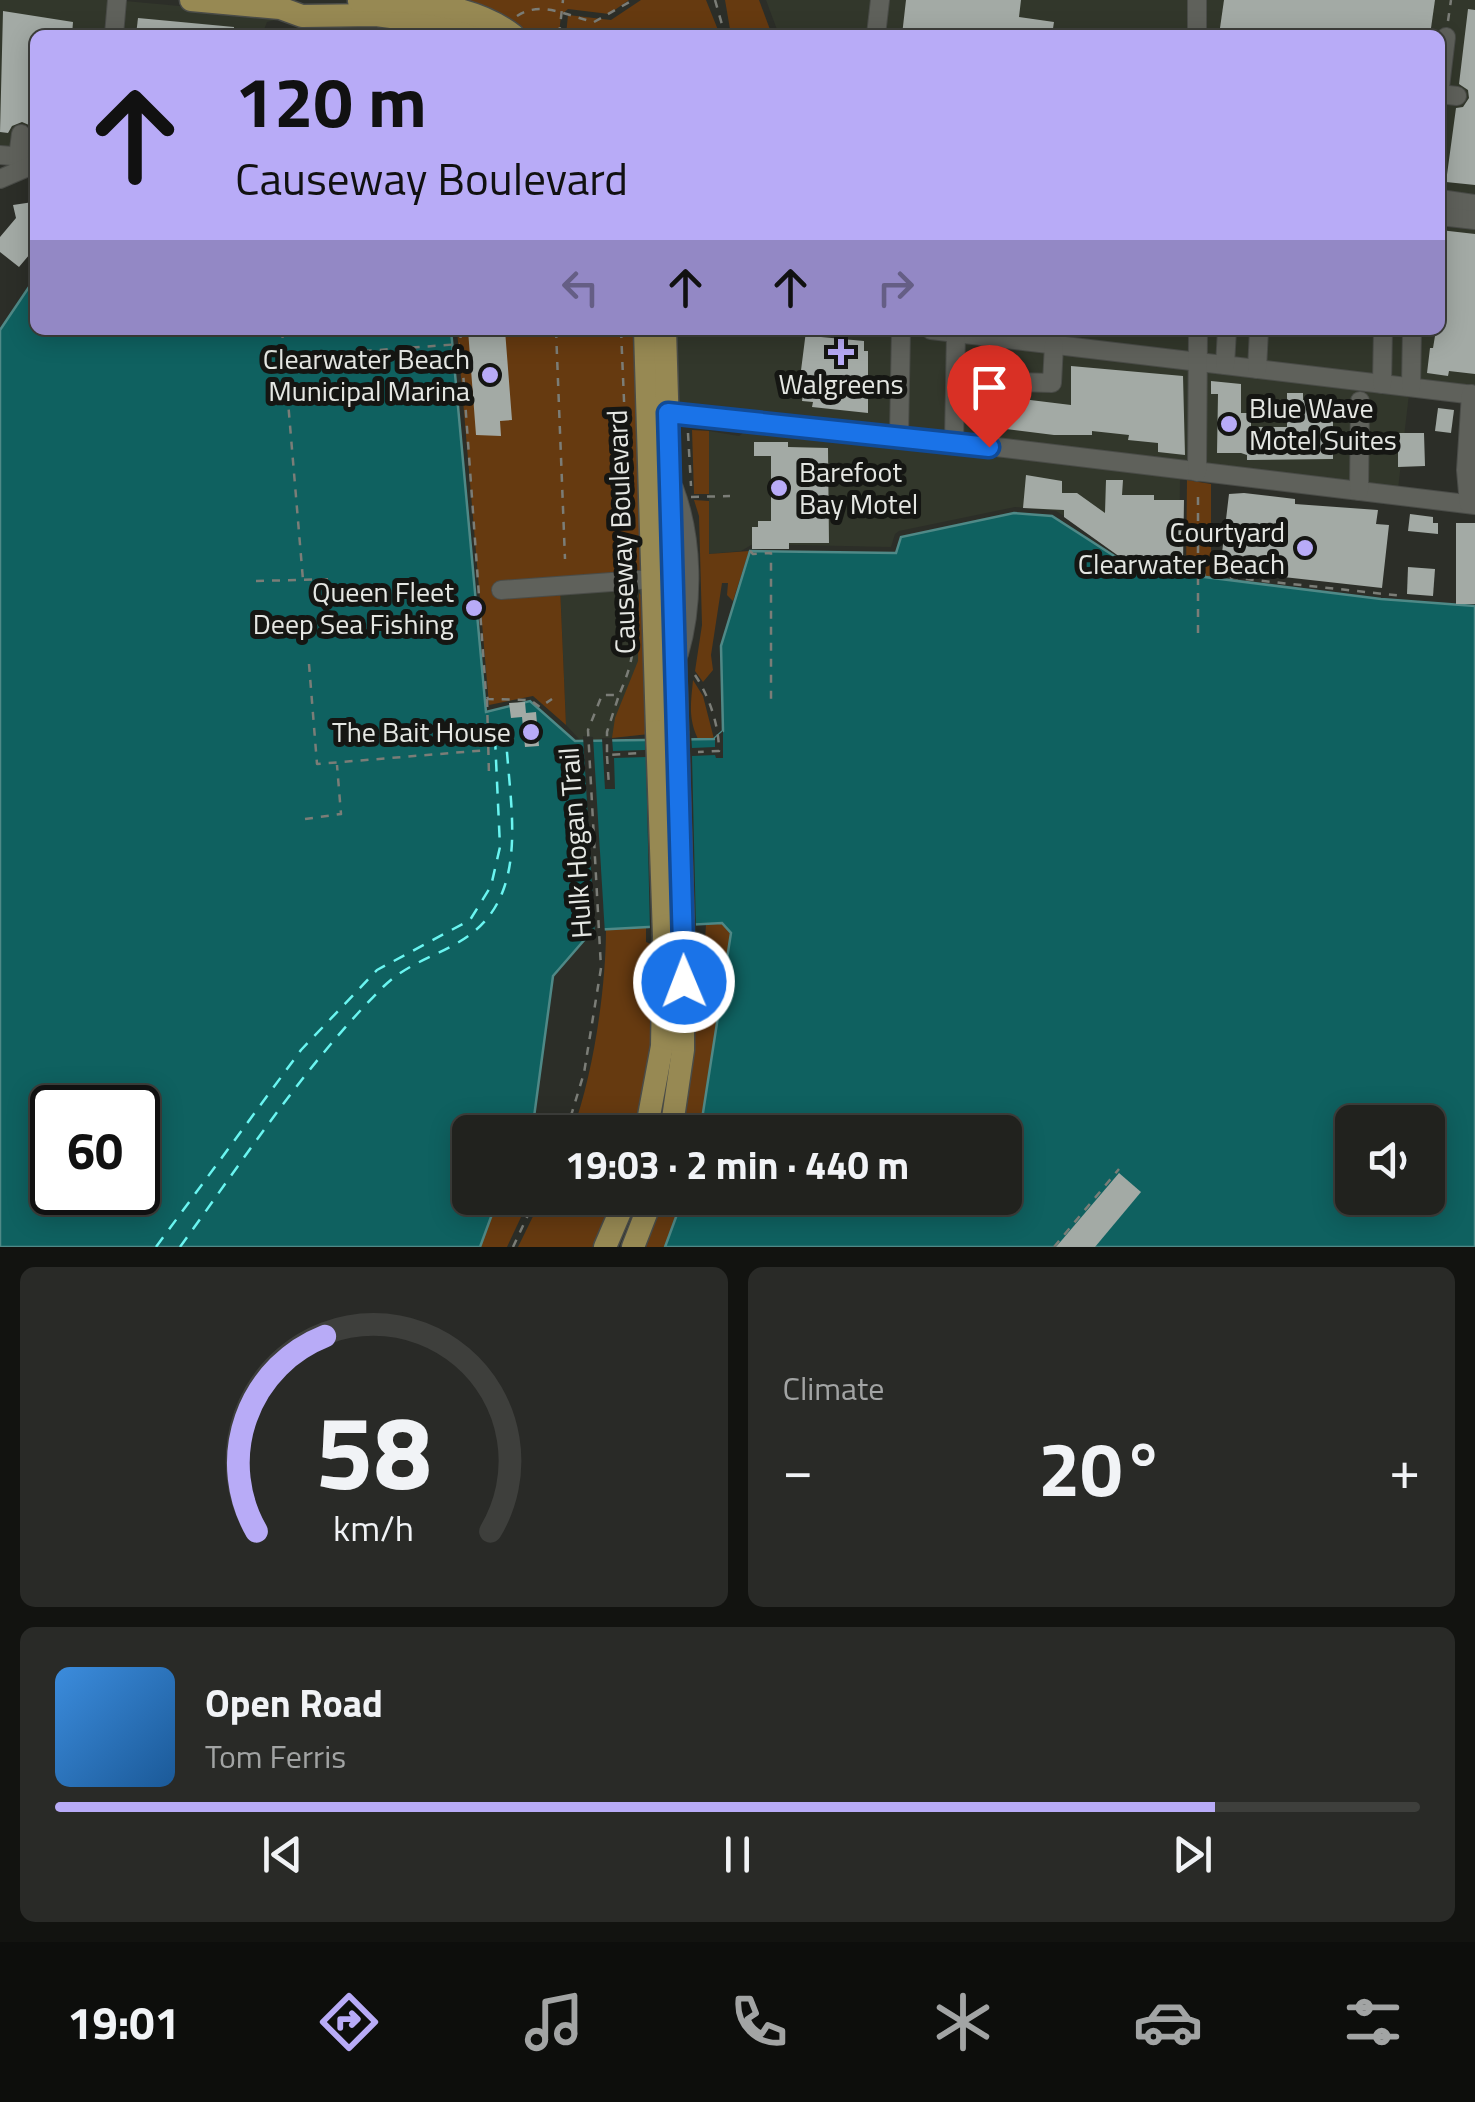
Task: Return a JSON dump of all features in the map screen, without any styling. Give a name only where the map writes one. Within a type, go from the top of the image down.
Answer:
[{"type":"main road","points":[[192,0],[395,0],[474,14],[515,26]]},
{"type":"main road","points":[[280,3],[302,16],[376,15],[448,29]]},
{"type":"main road","name":"Causeway Boulevard","points":[[645,335],[642,580],[667,732]]},
{"type":"main road","name":"Causeway Boulevard","points":[[665,335],[684,667],[667,732]]},
{"type":"main road","points":[[667,732],[673,935],[683,1050],[673,1115]]},
{"type":"main road","points":[[649,1115],[662,1046],[673,935]]},
{"type":"main road","points":[[605,1247],[619,1215]]},
{"type":"main road","points":[[633,1247],[645,1215]]},
{"type":"street","points":[[116,30],[118,0]]},
{"type":"street","points":[[877,30],[880,0]]},
{"type":"street","points":[[1197,0],[1197,30]]},
{"type":"street","points":[[1446,37],[1446,92]]},
{"type":"street","points":[[0,179],[22,158],[21,134]]},
{"type":"street","points":[[1445,201],[1475,204]]},
{"type":"street","points":[[1445,217],[1475,220]]},
{"type":"street","points":[[899,436],[901,335]]},
{"type":"street","points":[[954,442],[956,335]]},
{"type":"street","points":[[668,413],[1197,472],[1264,488],[1472,504],[1466,470],[1473,394],[1197,362],[1076,339],[1054,344],[999,335]]},
{"type":"street","points":[[1197,472],[1198,335]]},
{"type":"street","points":[[1225,365],[1227,335]]},
{"type":"street","points":[[1257,369],[1259,335]]},
{"type":"street","points":[[1382,335],[1382,384]]},
{"type":"street","points":[[1411,387],[1412,335]]},
{"type":"street","points":[[1013,382],[1052,384],[1054,344]]},
{"type":"street","points":[[1360,401],[1363,497]]},
{"type":"street","points":[[501,590],[642,580]]},
{"type":"path","points":[[560,30],[563,0]]},
{"type":"path","points":[[515,26],[530,8],[548,8],[594,22],[633,0]]},
{"type":"path","points":[[715,0],[724,30]]},
{"type":"path","points":[[1446,37],[1451,0]]},
{"type":"path","points":[[282,335],[303,580]]},
{"type":"path","points":[[461,335],[487,697],[489,775]]},
{"type":"path","points":[[556,335],[565,558]]},
{"type":"path","name":"Hulk Hogan Trail","points":[[571,1115],[584,1074],[601,968],[588,730],[602,696],[619,695],[634,657],[642,580],[621,335]]},
{"type":"path","points":[[284,358],[462,344]]},
{"type":"path","points":[[1197,472],[1198,633]]},
{"type":"path","points":[[691,498],[730,496]]},
{"type":"path","points":[[750,551],[771,554],[771,704]]},
{"type":"path","points":[[1198,575],[1403,596]]},
{"type":"path","points":[[256,581],[333,579]]},
{"type":"path","points":[[309,664],[317,764],[488,750]]},
{"type":"path","points":[[684,667],[704,689],[719,736],[719,750],[691,752]]},
{"type":"path","points":[[609,786],[607,732],[619,695]]},
{"type":"path","points":[[487,697],[530,700],[540,707],[552,699]]},
{"type":"path","points":[[607,755],[645,753]]},
{"type":"path","points":[[305,819],[341,814],[337,763]]},
{"type":"path","points":[[1054,1247],[1120,1169]]},
{"type":"path","points":[[513,1247],[528,1215]]},
{"type":"shaded area","points":[[0,0],[109,0],[106,30],[30,30],[30,151],[0,148]]},
{"type":"shaded area","points":[[442,0],[629,0],[609,14],[568,9],[561,15],[560,30],[518,30],[508,22]]},
{"type":"shaded area","points":[[641,0],[706,0],[718,30],[566,30],[568,15],[611,20]]},
{"type":"shaded area","points":[[725,0],[759,0],[770,30],[730,30]]},
{"type":"shaded area","points":[[766,0],[1189,0],[1189,30],[777,30]]},
{"type":"shaded area","points":[[1205,0],[1475,0],[1475,197],[1445,193],[1445,111],[1454,31],[1205,30]]},
{"type":"shaded area","points":[[125,1],[268,14],[275,20],[267,22],[264,30],[122,30]]},
{"type":"shaded area","points":[[1445,224],[1475,227],[1475,387],[1205,355],[1206,335],[1445,335]]},
{"type":"shaded area","points":[[457,335],[639,335],[645,580],[560,586],[566,725],[533,696],[489,705]]},
{"type":"shaded area","points":[[673,335],[915,335],[1189,368],[1189,464],[676,406]]},
{"type":"shaded area","points":[[1032,335],[1190,335],[1189,354]]},
{"type":"shaded area","points":[[1205,370],[1409,394],[1398,489],[1205,466]]},
{"type":"shaded area","points":[[751,427],[1183,478],[1179,568],[1135,562],[1056,511],[1015,507],[899,531],[891,547],[753,544],[741,551],[709,554],[709,431],[739,436]]},
{"type":"shaded area","points":[[692,430],[709,431],[709,494],[694,494]]},
{"type":"shaded area","points":[[1187,480],[1211,484],[1211,578],[1186,575]]},
{"type":"shaded area","points":[[694,500],[709,501],[709,554],[749,551],[733,601],[727,595],[728,583],[722,583],[711,655],[713,670],[703,682],[695,671],[702,625],[699,516]]},
{"type":"shaded area","points":[[645,580],[649,734],[581,741],[566,725],[560,585]]},
{"type":"shaded area","points":[[639,593],[644,598],[649,734],[612,738],[615,718],[638,661]]},
{"type":"shaded area","points":[[693,680],[703,696],[714,739],[698,739],[695,731],[691,710]]},
{"type":"shaded area","points":[[723,923],[731,933],[703,1115],[681,1115],[692,943],[705,941],[706,924]]},
{"type":"shaded area","points":[[646,927],[646,942],[656,946],[658,1012],[641,1115],[577,1115],[597,1032],[606,929]]},
{"type":"shaded area","points":[[492,1215],[522,1215],[507,1247],[480,1247]]},
{"type":"shaded area","points":[[534,1215],[611,1215],[597,1247],[518,1247]]},
{"type":"shaded area","points":[[656,1215],[677,1215],[665,1247],[644,1247]]},
{"type":"water","points":[[30,285],[30,335],[451,335],[486,712],[530,701],[575,741],[714,739],[723,731],[721,646],[750,551],[896,553],[901,537],[1014,513],[1052,516],[1133,568],[1381,599],[1475,606],[1475,1247],[665,1247],[677,1215],[1022,1215],[1022,1115],[703,1115],[731,933],[722,923],[593,930],[553,976],[534,1115],[452,1115],[452,1215],[492,1215],[480,1247],[0,1247],[0,330]]},
{"type":"pier","points":[[723,731],[723,758],[692,756],[696,929],[650,931],[646,757],[614,758],[615,789],[605,789],[602,738],[612,738],[613,751],[645,750],[646,735],[691,734],[692,748],[715,747],[715,738]]},
{"type":"pier","points":[[583,736],[593,737],[605,934],[595,935]]},
{"type":"building","points":[[906,0],[1021,0],[1019,17],[1054,22],[1053,30],[903,30]]},
{"type":"building","points":[[1224,0],[1435,0],[1431,30],[1220,30]]},
{"type":"building","points":[[1468,9],[1475,10],[1475,185],[1446,182],[1456,108],[1463,107],[1469,98],[1468,90],[1459,84]]},
{"type":"building","points":[[3,11],[73,22],[72,30],[30,30],[30,127],[22,122],[12,126],[8,133],[0,132]]},
{"type":"building","points":[[138,18],[234,27],[234,30],[137,30]]},
{"type":"building","points":[[30,202],[30,254],[19,267],[0,252],[0,237],[16,218],[13,205]]},
{"type":"building","points":[[1445,231],[1475,234],[1475,374],[1427,373],[1435,335],[1445,335]]},
{"type":"building","name":"Clearwater Beach Municipal Marina","points":[[468,335],[505,335],[512,420],[500,421],[501,436],[476,435]]},
{"type":"building","name":"Walgreens","points":[[805,335],[864,341],[864,351],[868,351],[868,413],[812,407],[813,402],[802,401],[803,394],[798,394]]},
{"type":"building","points":[[969,361],[1001,361],[997,396],[1071,405],[1071,366],[1183,376],[1185,455],[1158,452],[1158,443],[1128,440],[1129,435],[1092,431],[1092,435],[1054,435],[1006,429],[1006,425],[979,425],[979,411],[969,411]]},
{"type":"building","points":[[1211,381],[1241,384],[1241,413],[1251,413],[1251,427],[1287,427],[1287,393],[1303,393],[1303,400],[1333,400],[1333,459],[1247,460],[1247,455],[1241,453],[1217,453],[1218,394],[1211,394]]},
{"type":"building","points":[[1438,408],[1454,410],[1451,433],[1435,431]]},
{"type":"building","points":[[1398,433],[1424,433],[1425,466],[1398,467]]},
{"type":"building","points":[[754,442],[828,448],[829,543],[789,543],[789,549],[752,549],[752,527],[758,527],[758,521],[771,521],[771,456],[754,456]]},
{"type":"building","points":[[1026,475],[1062,481],[1062,493],[1077,493],[1105,513],[1106,480],[1123,480],[1122,495],[1184,500],[1183,563],[1127,565],[1064,517],[1064,510],[1023,508]]},
{"type":"building","name":"Courtyard Clearwater Beach","points":[[1229,494],[1295,499],[1295,504],[1378,510],[1376,524],[1389,525],[1382,588],[1220,570]]},
{"type":"building","points":[[1410,514],[1433,517],[1433,523],[1438,523],[1438,534],[1408,531]]},
{"type":"building","points":[[1456,523],[1475,523],[1475,604],[1456,604]]},
{"type":"building","points":[[1408,567],[1435,569],[1433,596],[1407,594]]},
{"type":"building","name":"The Bait House","points":[[525,702],[526,713],[536,712],[539,746],[525,747],[522,717],[511,718],[509,703]]},
{"type":"building","points":[[1119,1173],[1141,1192],[1095,1247],[1056,1247]]},
{"type":"ferry route","points":[[156,1247],[301,1050],[377,970],[470,920],[491,886],[500,847],[495,738],[487,728]]},
{"type":"ferry route","points":[[180,1247],[276,1113],[355,1017],[398,974],[466,938],[494,909],[509,870],[512,813],[506,736],[498,728],[487,728]]},
{"type":"place","name":"Walgreens","points":[[841,352]]},
{"type":"place","name":"Clearwater Beach Municipal Marina","points":[[490,375]]},
{"type":"place","name":"Blue Wave Motel Suites","points":[[1229,424]]},
{"type":"place","name":"Barefoot Bay Motel","points":[[779,488]]},
{"type":"place","name":"Courtyard Clearwater Beach","points":[[1305,548]]},
{"type":"place","name":"Queen Fleet Deep Sea Fishing","points":[[474,608]]},
{"type":"place","name":"The Bait House","points":[[531,732]]},
{"type":"route","points":[[684,982],[668,413],[989,447]]}]
